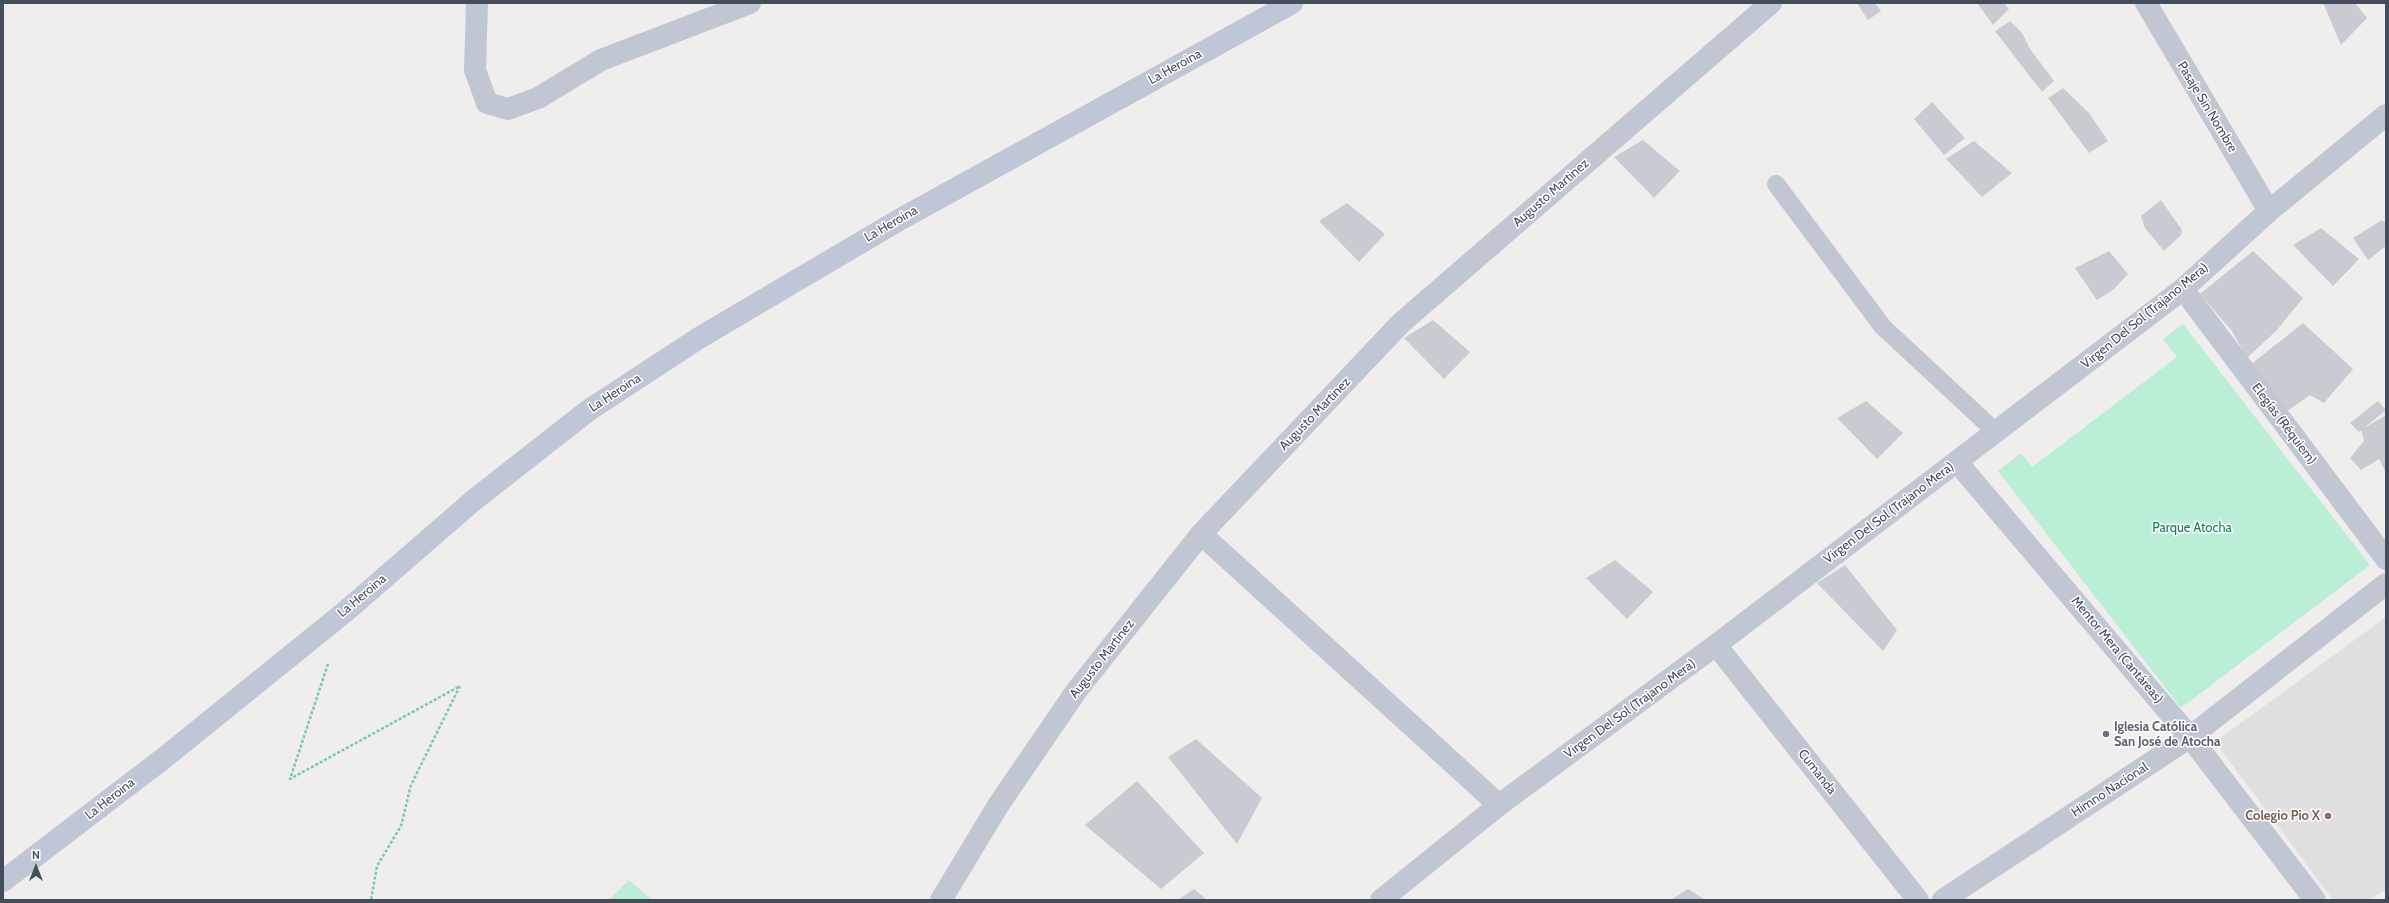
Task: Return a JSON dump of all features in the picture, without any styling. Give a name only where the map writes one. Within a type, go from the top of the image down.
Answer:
[{"type":"street","points":[[477,3],[475,70],[487,102],[508,109],[538,98],[601,60],[750,3]]},
{"type":"street","name":"La Heroina","points":[[3,881],[170,753],[346,611],[474,500],[589,410],[699,338],[898,220],[1292,3]]},
{"type":"street","name":"Augusto Martinez","points":[[941,900],[999,804],[1077,690],[1201,534],[1401,323],[1771,3]]},
{"type":"street","name":"Pasaje Sin Nombre","points":[[2146,3],[2269,211]]},
{"type":"street","name":"Virgen Del Sol (Trajano Mera)","points":[[1381,900],[1500,805],[1716,645],[2183,289],[2269,211],[2386,115]]},
{"type":"street","name":"Elegías (Réquiem)","points":[[2183,289],[2386,559]]},
{"type":"street","name":"Mentor Mera (Cantáreas)","points":[[1957,462],[2190,737],[2315,900]]},
{"type":"street","points":[[1201,534],[1500,805]]},
{"type":"street","name":"Himno Nacional","points":[[1943,900],[2190,737],[2386,584]]},
{"type":"street","name":"Cumanda","points":[[1716,645],[1918,900]]},
{"type":"lane","points":[[1776,184],[1883,327],[1996,432]]},
{"type":"path","points":[[329,662],[290,779],[460,686],[411,785],[401,826],[377,866],[371,900]]},
{"type":"shaded area","name":"Colegio Pio X","points":[[2386,617],[2386,890],[2368,900],[2333,900],[2215,742]]},
{"type":"green space","name":"Parque Atocha","points":[[2183,324],[2370,565],[2181,708],[1998,471],[2021,453],[2032,467],[2177,357],[2163,339]]},
{"type":"green space","points":[[629,880],[652,900],[609,900]]},
{"type":"building","points":[[1857,3],[1875,3],[1881,11],[1868,20]]},
{"type":"building","points":[[1977,3],[2004,3],[2009,9],[1993,25]]},
{"type":"building","points":[[2323,3],[2355,3],[2367,18],[2341,45]]},
{"type":"building","points":[[2010,21],[2022,33],[2030,49],[2054,81],[2042,92],[1995,31]]},
{"type":"building","points":[[2063,88],[2089,113],[2108,141],[2089,153],[2048,98]]},
{"type":"building","points":[[1932,102],[1965,138],[1944,155],[1914,119]]},
{"type":"building","points":[[1643,140],[1680,171],[1654,198],[1614,157]]},
{"type":"building","points":[[1974,141],[2012,173],[1982,197],[1946,159]]},
{"type":"building","points":[[2161,200],[2182,230],[2181,235],[2164,251],[2145,228],[2141,216]]},
{"type":"building","points":[[1347,203],[1385,234],[1359,262],[1319,221]]},
{"type":"building","points":[[2382,220],[2386,224],[2386,246],[2368,260],[2353,238]]},
{"type":"building","points":[[2321,228],[2359,259],[2333,286],[2293,245]]},
{"type":"building","points":[[2109,251],[2128,274],[2113,290],[2097,300],[2075,268]]},
{"type":"building","points":[[2253,251],[2303,298],[2277,330],[2247,358],[2232,331],[2200,294]]},
{"type":"building","points":[[1433,320],[1470,352],[1444,379],[1404,338]]},
{"type":"building","points":[[2303,323],[2353,369],[2324,403],[2310,395],[2286,412],[2250,365]]},
{"type":"building","points":[[1866,401],[1903,433],[1877,459],[1837,418]]},
{"type":"building","points":[[2378,401],[2386,410],[2364,428],[2386,415],[2386,473],[2379,459],[2361,470],[2350,458],[2364,441],[2361,430],[2359,432],[2350,423]]},
{"type":"building","points":[[1615,560],[1653,592],[1627,619],[1586,578]]},
{"type":"building","points":[[1845,565],[1897,630],[1883,651],[1817,583]]},
{"type":"building","points":[[1196,739],[1262,798],[1237,844],[1168,757]]},
{"type":"building","points":[[1137,781],[1204,853],[1161,889],[1085,825]]},
{"type":"building","points":[[1194,889],[1207,900],[1178,900]]},
{"type":"building","points":[[1688,889],[1705,900],[1671,900]]},
{"type":"place","name":"Iglesia Católica San José de Atocha","points":[[2106,734]]},
{"type":"place","name":"Colegio Pio X","points":[[2328,816]]}]
